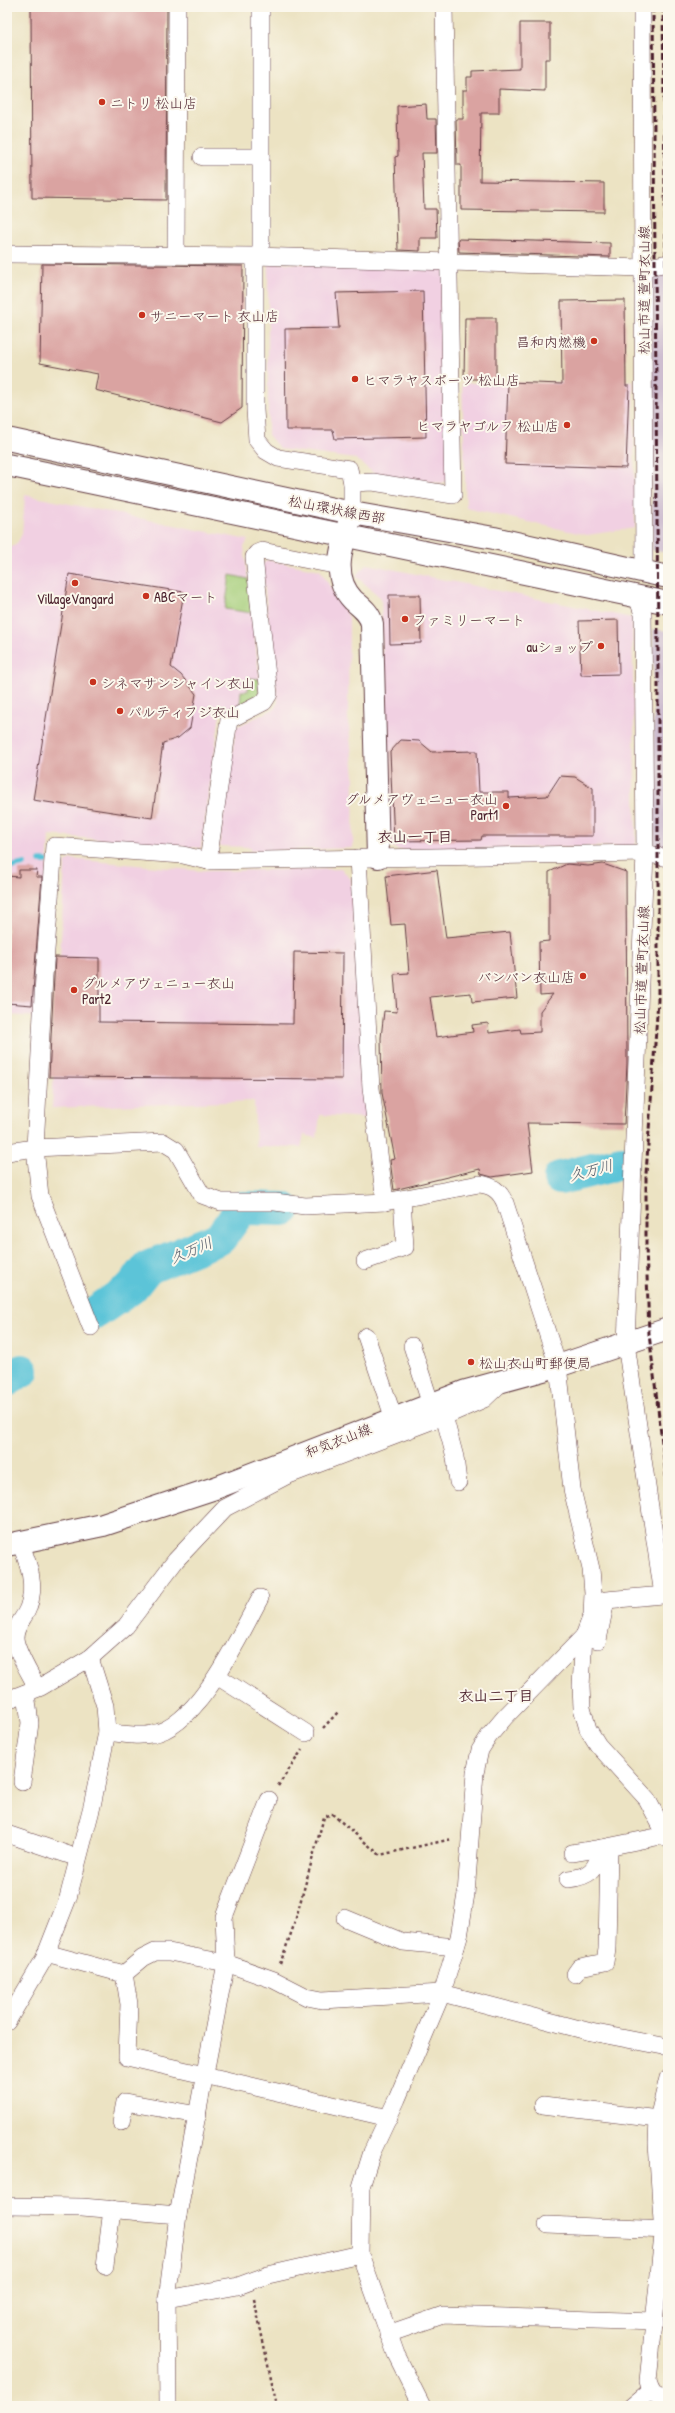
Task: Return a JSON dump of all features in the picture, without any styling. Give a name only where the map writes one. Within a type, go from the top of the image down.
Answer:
[{"type":"street","points":[[176,255],[177,7]]},
{"type":"street","points":[[261,7],[261,157],[255,410],[258,440],[266,451],[278,458],[349,469],[352,483],[352,513],[338,559],[345,589],[370,616],[372,624],[368,858],[371,1088],[385,1202]]},
{"type":"street","points":[[352,483],[373,482],[453,495],[444,7]]},
{"type":"street","name":"松山市道 萱町衣山線","points":[[642,7],[644,572]]},
{"type":"street","points":[[202,157],[261,157]]},
{"type":"street","points":[[7,254],[258,256],[643,268],[668,263]]},
{"type":"street","name":"松山環状線西部","points":[[7,439],[352,513],[494,538],[668,577]]},
{"type":"street","name":"松山環状線西部","points":[[7,465],[668,603]]},
{"type":"street","points":[[208,861],[229,720],[264,702],[269,694],[254,557],[257,553],[262,551],[339,566]]},
{"type":"street","name":"松山市道 萱町衣山線","points":[[584,1636],[598,1640],[606,1600],[663,1595],[626,1344],[645,853],[643,614],[637,597]]},
{"type":"street","points":[[91,1327],[40,1196],[35,1148],[43,983],[54,846],[183,855],[208,861],[645,853],[668,858]]},
{"type":"street","points":[[7,1152],[35,1148],[163,1142],[176,1150],[199,1191],[206,1198],[216,1202],[275,1202],[305,1206],[385,1202],[479,1184],[488,1186],[499,1192],[505,1203],[558,1366],[572,1489],[591,1569],[593,1593],[592,1614],[584,1636],[581,1686],[582,1708],[588,1729],[598,1744],[647,1799],[667,1837],[572,1853]]},
{"type":"street","points":[[365,1261],[405,1247],[402,1199]]},
{"type":"street","name":"和気衣山線","points":[[14,1544],[103,1525],[218,1487],[394,1419],[438,1410],[502,1381],[558,1366],[668,1329]]},
{"type":"street","points":[[366,1336],[394,1419]]},
{"type":"street","points":[[412,1346],[455,1457],[458,1482]]},
{"type":"street","points":[[7,1700],[32,1691],[90,1658],[126,1626],[176,1560],[225,1508],[286,1476],[438,1410]]},
{"type":"street","points":[[14,1544],[30,1572],[32,1590],[28,1608],[16,1628],[16,1642],[32,1691],[30,1723],[22,1782]]},
{"type":"street","points":[[107,1732],[132,1736],[154,1734],[190,1713],[217,1676],[260,1598]]},
{"type":"street","points":[[422,2406],[396,2354],[360,2254],[361,2187],[372,2152],[389,2118],[442,1993],[456,1947],[466,1894],[472,1835],[475,1773],[480,1750],[489,1736],[509,1712],[584,1636]]},
{"type":"street","points":[[7,2022],[13,2000],[46,1953],[68,1898],[92,1806],[107,1732],[104,1706],[90,1658]]},
{"type":"street","points":[[217,1676],[310,1737]]},
{"type":"street","points":[[168,2406],[167,2299],[178,2215],[226,1963],[224,1917],[269,1800]]},
{"type":"street","points":[[7,1834],[78,1858]]},
{"type":"street","points":[[568,1879],[583,1878],[592,1871],[605,1847]]},
{"type":"street","points":[[575,1974],[580,1967],[605,1962],[607,1948],[605,1847]]},
{"type":"street","points":[[345,1918],[403,1942],[456,1947]]},
{"type":"street","points":[[124,1974],[143,1958],[155,1952],[169,1952],[226,1963],[274,1980],[308,1997],[322,2000],[442,1993],[591,2032],[668,2047]]},
{"type":"street","points":[[46,1953],[124,1974]]},
{"type":"street","points":[[124,1974],[129,2004],[127,2057],[205,2077],[389,2118]]},
{"type":"street","points":[[668,2078],[658,2119],[657,2143],[664,2191],[665,2229],[663,2300],[655,2322],[648,2369],[650,2390],[655,2396],[668,2402]]},
{"type":"street","points":[[121,2122],[125,2102],[198,2115]]},
{"type":"street","points":[[543,2105],[658,2119]]},
{"type":"street","points":[[7,2206],[82,2207],[178,2215]]},
{"type":"street","points":[[105,2266],[112,2210]]},
{"type":"street","points":[[547,2225],[665,2229]]},
{"type":"street","points":[[167,2299],[238,2286],[268,2275],[360,2254]]},
{"type":"street","points":[[388,2334],[443,2315],[655,2322]]},
{"type":"street","points":[[632,2406],[650,2390]]},
{"type":"path","points":[[269,1800],[310,1737],[339,1711]]},
{"type":"path","points":[[274,1980],[294,1925],[324,1817],[332,1814],[380,1855],[472,1835]]},
{"type":"path","points":[[250,2282],[277,2406]]},
{"type":"shaded area","points":[[268,263],[448,267],[452,478],[441,483],[376,475],[356,459],[280,449],[268,435]]},
{"type":"shaded area","points":[[668,266],[668,553],[652,550],[651,269]]},
{"type":"shaded area","points":[[633,382],[635,528],[587,535],[466,508],[462,383]]},
{"type":"shaded area","name":"パルティフジ衣山","points":[[25,495],[248,540],[244,547],[261,690],[256,697],[220,714],[201,848],[49,835],[40,1017],[7,1015],[7,870],[24,866],[23,862],[7,866],[7,563],[9,549],[18,542],[22,534]]},
{"type":"shaded area","name":"パルティフジ衣山","points":[[267,560],[320,570],[349,617],[348,718],[354,775],[353,848],[251,851],[251,847],[219,846],[236,727],[274,709],[278,702],[262,565]]},
{"type":"shaded area","points":[[367,564],[632,618],[636,843],[632,846],[399,850],[387,844],[381,598],[356,576]]},
{"type":"shaded area","points":[[653,629],[668,631],[668,849],[654,849]]},
{"type":"shaded area","points":[[70,859],[202,871],[341,869],[351,879],[368,1118],[320,1115],[317,1138],[304,1135],[301,1147],[256,1147],[254,1101],[52,1108],[65,864]]},
{"type":"green space","points":[[230,575],[248,579],[252,613],[225,609]]},
{"type":"green space","points":[[249,678],[259,679],[259,694],[240,705],[241,691],[248,691]]},
{"type":"building","name":"ニトリ 松山店","points":[[31,7],[167,7],[166,200],[32,198]]},
{"type":"building","points":[[520,23],[550,23],[550,59],[545,59],[545,91],[499,89],[499,113],[481,113],[480,181],[604,183],[604,212],[461,210],[461,165],[457,165],[456,119],[463,119],[463,90],[467,90],[467,77],[472,77],[472,71],[520,69]]},
{"type":"building","points":[[426,104],[427,119],[436,119],[437,153],[422,153],[424,209],[436,209],[437,238],[420,238],[420,251],[398,250],[395,157],[398,156],[397,106]]},
{"type":"building","points":[[458,239],[610,243],[610,257],[459,252]]},
{"type":"building","name":"サニーマート 衣山店","points":[[42,264],[243,266],[242,408],[222,422],[95,390],[98,374],[40,363]]},
{"type":"building","name":"ヒマラヤスポーツ 松山店","points":[[423,291],[426,437],[335,439],[333,430],[286,430],[285,329],[339,328],[336,293]]},
{"type":"building","name":"ヒマラヤゴルフ 松山店","points":[[625,300],[626,386],[629,386],[626,468],[505,464],[508,382],[562,384],[561,301]]},
{"type":"building","points":[[465,318],[496,318],[496,379],[464,379]]},
{"type":"building","name":"パルティフジ衣山","points":[[69,574],[184,592],[171,667],[181,675],[196,694],[190,728],[178,738],[163,743],[152,818],[33,800]]},
{"type":"building","name":"ファミリーマート","points":[[389,595],[420,595],[421,643],[390,644]]},
{"type":"building","points":[[618,620],[619,674],[581,675],[579,621]]},
{"type":"building","name":"グルメアヴェニュー衣山 Part1","points":[[401,740],[419,741],[432,752],[477,751],[479,792],[509,792],[509,798],[547,796],[560,776],[575,777],[593,788],[593,836],[482,836],[481,840],[394,841],[390,752]]},
{"type":"building","points":[[567,864],[588,866],[603,864],[626,872],[627,1064],[624,1124],[527,1123],[533,1171],[492,1177],[481,1174],[480,1169],[394,1190],[390,1160],[395,1159],[382,1093],[381,1038],[384,1011],[397,1012],[394,974],[409,973],[405,924],[391,925],[386,876],[437,870],[446,938],[510,932],[517,998],[472,1002],[471,993],[430,997],[436,1037],[473,1032],[472,1025],[488,1023],[489,1033],[520,1029],[521,1033],[540,1032],[540,1011],[553,994],[540,995],[539,942],[549,941],[549,872]]},
{"type":"building","points":[[19,870],[37,870],[36,877],[42,877],[32,1005],[7,1003],[7,876],[19,877]]},
{"type":"building","name":"グルメアヴェニュー衣山 Part2","points":[[294,952],[343,953],[342,1079],[49,1077],[55,957],[99,958],[99,1022],[293,1024]]},
{"type":"waterway","points":[[40,861],[46,861]]},
{"type":"waterway","points":[[7,868],[24,864]]},
{"type":"waterway","name":"久万川","points":[[560,1178],[621,1163]]},
{"type":"waterway","name":"久万川","points":[[96,1312],[131,1288],[147,1268],[220,1238],[242,1208],[284,1209]]},
{"type":"waterway","name":"久万川","points":[[7,1380],[22,1371]]},
{"type":"railway","points":[[653,7],[658,641],[658,1000],[646,1174],[646,1245],[649,1334],[668,1492]]},
{"type":"railway","points":[[663,7],[668,453]]},
{"type":"place","name":"ニトリ 松山店","points":[[102,102]]},
{"type":"place","name":"サニーマート 衣山店","points":[[142,315]]},
{"type":"place","name":"昌和内燃機","points":[[594,341]]},
{"type":"place","name":"ヒマラヤスポーツ 松山店","points":[[355,379]]},
{"type":"place","name":"ヒマラヤゴルフ 松山店","points":[[567,425]]},
{"type":"place","name":"VillageVangard","points":[[75,583]]},
{"type":"place","name":"ABCマート","points":[[146,596]]},
{"type":"place","name":"ファミリーマート","points":[[405,619]]},
{"type":"place","name":"auショップ","points":[[601,646]]},
{"type":"place","name":"シネマサンシャイン衣山","points":[[93,682]]},
{"type":"place","name":"パルティフジ衣山","points":[[120,711]]},
{"type":"place","name":"グルメアヴェニュー衣山 Part1","points":[[506,806]]},
{"type":"place","name":"バンバン衣山店","points":[[583,976]]},
{"type":"place","name":"グルメアヴェニュー衣山 Part2","points":[[74,990]]},
{"type":"place","name":"松山衣山町郵便局","points":[[471,1362]]},
{"type":"district","name":"衣山一丁目","points":[[415,836]]},
{"type":"district","name":"衣山二丁目","points":[[496,1695]]}]
